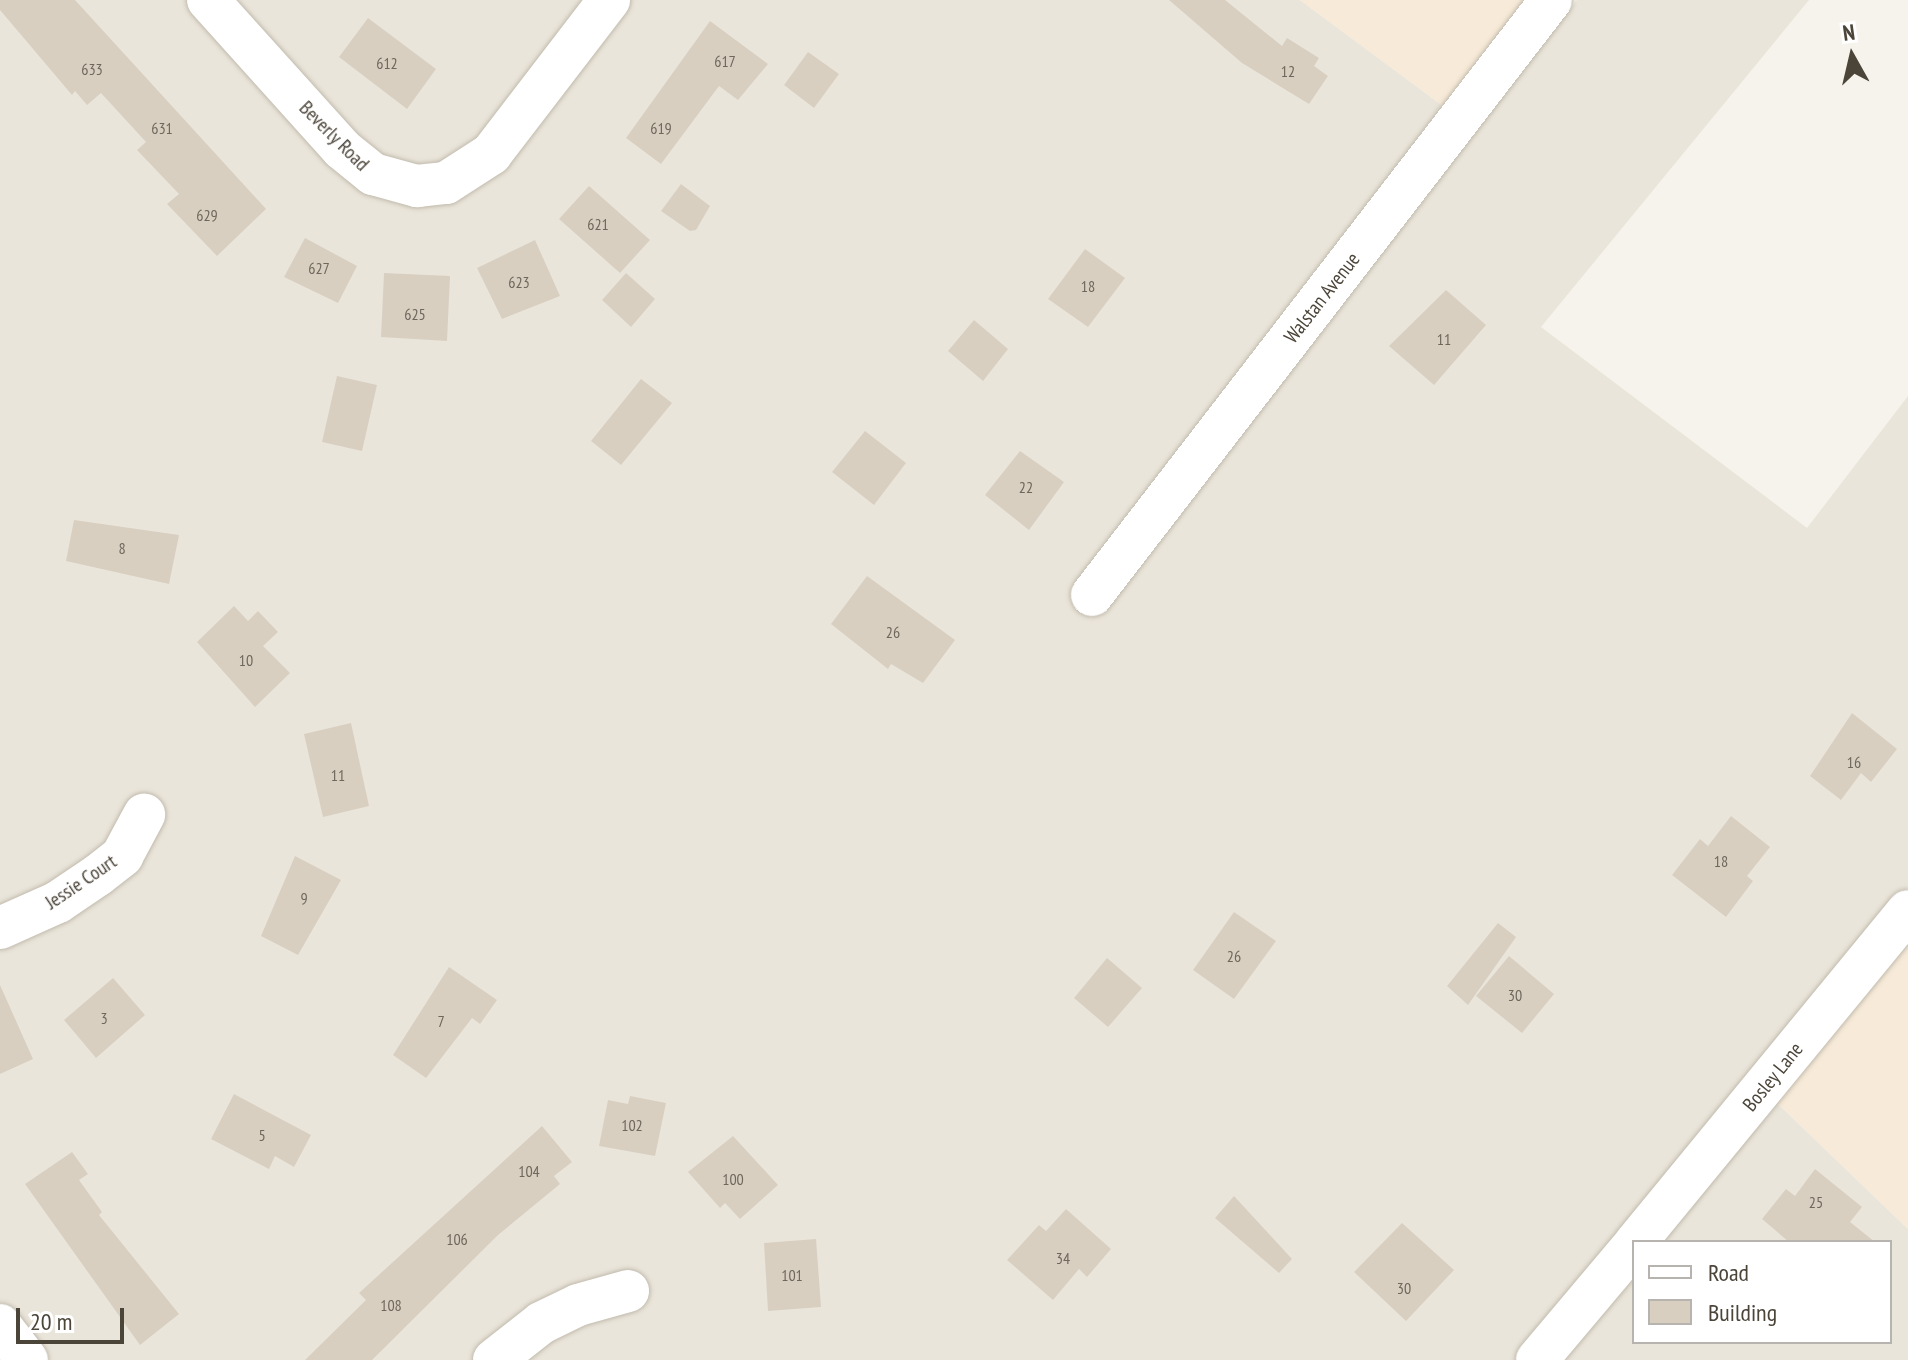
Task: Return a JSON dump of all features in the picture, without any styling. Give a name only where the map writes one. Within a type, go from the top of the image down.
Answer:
[{"type":"street","name":"Beverly Road","points":[[208,0],[342,149],[373,174],[417,186],[446,183],[491,154],[609,0]]},
{"type":"street","name":"Walstan Avenue","points":[[1092,595],[1551,0]]},
{"type":"street","name":"Jessie Court","points":[[0,928],[58,902],[98,875],[122,856],[144,815]]},
{"type":"street","name":"Bosley Lane","points":[[1638,1240],[1908,911]]},
{"type":"street","name":"Bosley Lane","points":[[1537,1360],[1632,1248]]},
{"type":"street","points":[[494,1360],[541,1323],[578,1305],[628,1291]]},
{"type":"street","points":[[0,1325],[27,1360]]},
{"type":"shaded area","points":[[0,0],[1300,0],[1474,129],[1577,0],[1809,0],[1541,327],[1807,528],[1908,396],[1908,887],[1754,1081],[1908,1229],[1908,1360],[0,1360]]},
{"type":"shaded area","points":[[1300,0],[1534,0],[1447,109]]},
{"type":"shaded area","points":[[1908,926],[1908,1229],[1771,1097]]},
{"type":"building","points":[[0,0],[75,0],[266,209],[217,256],[167,204],[179,194],[137,150],[146,142],[101,93],[87,105],[75,91],[72,95],[0,10]]},
{"type":"building","points":[[1169,0],[1225,0],[1282,46],[1287,38],[1319,58],[1314,66],[1328,76],[1309,104],[1242,63]]},
{"type":"building","points":[[368,18],[436,69],[407,109],[339,57]]},
{"type":"building","points":[[710,21],[768,64],[738,100],[719,86],[661,164],[626,138]]},
{"type":"building","points":[[808,52],[839,74],[814,108],[784,85]]},
{"type":"building","points":[[681,184],[710,206],[696,230],[690,231],[661,211]]},
{"type":"building","points":[[589,186],[650,240],[620,273],[559,219]]},
{"type":"building","points":[[305,238],[357,266],[338,303],[284,277]]},
{"type":"building","points":[[535,240],[560,296],[502,319],[477,268]]},
{"type":"building","points":[[1085,249],[1125,278],[1088,327],[1048,299]]},
{"type":"building","points":[[384,273],[450,276],[447,341],[381,337]]},
{"type":"building","points":[[626,273],[655,299],[631,327],[602,300]]},
{"type":"building","points":[[1446,290],[1486,325],[1434,385],[1389,346]]},
{"type":"building","points":[[974,320],[1008,349],[983,381],[948,351]]},
{"type":"building","points":[[337,376],[377,385],[362,451],[322,442]]},
{"type":"building","points":[[641,379],[672,403],[621,465],[591,441]]},
{"type":"building","points":[[865,431],[906,463],[874,505],[832,472]]},
{"type":"building","points":[[1020,451],[1064,482],[1029,530],[985,495]]},
{"type":"building","points":[[74,520],[179,535],[169,584],[66,561]]},
{"type":"building","points":[[867,576],[955,640],[923,683],[891,664],[888,669],[831,624]]},
{"type":"building","points":[[234,606],[248,621],[258,611],[278,632],[263,646],[290,673],[255,707],[197,642]]},
{"type":"building","points":[[1852,713],[1897,749],[1871,782],[1861,773],[1841,800],[1810,776]]},
{"type":"building","points":[[351,723],[369,806],[323,817],[304,734]]},
{"type":"building","points":[[1731,816],[1770,847],[1747,876],[1753,881],[1726,917],[1672,875],[1700,839],[1708,846]]},
{"type":"building","points":[[295,856],[341,880],[298,955],[261,936]]},
{"type":"building","points":[[1234,912],[1276,941],[1234,999],[1193,970]]},
{"type":"building","points":[[1498,923],[1516,937],[1468,1005],[1447,986]]},
{"type":"building","points":[[1509,956],[1554,994],[1522,1033],[1476,996]]},
{"type":"building","points":[[1107,958],[1142,988],[1108,1027],[1074,998]]},
{"type":"building","points":[[449,967],[497,1000],[480,1024],[472,1018],[426,1078],[393,1055]]},
{"type":"building","points":[[113,978],[145,1015],[96,1058],[64,1020]]},
{"type":"building","points":[[0,985],[33,1059],[0,1074]]},
{"type":"building","points":[[234,1094],[311,1135],[294,1167],[275,1156],[269,1169],[211,1139]]},
{"type":"building","points":[[630,1096],[666,1103],[655,1156],[599,1146],[608,1100],[628,1104]]},
{"type":"building","points":[[542,1126],[572,1162],[554,1176],[560,1184],[498,1235],[372,1360],[305,1360],[366,1300],[359,1293]]},
{"type":"building","points":[[733,1136],[778,1185],[740,1219],[725,1203],[720,1208],[688,1172]]},
{"type":"building","points":[[72,1152],[88,1174],[79,1180],[102,1212],[99,1215],[179,1314],[140,1345],[25,1184]]},
{"type":"building","points":[[1815,1169],[1862,1207],[1850,1222],[1872,1240],[1787,1240],[1762,1219],[1786,1189],[1795,1196]]},
{"type":"building","points":[[1234,1196],[1292,1259],[1279,1273],[1215,1218]]},
{"type":"building","points":[[1066,1209],[1111,1249],[1087,1277],[1079,1269],[1053,1300],[1007,1260],[1039,1225],[1046,1231]]},
{"type":"building","points":[[1402,1223],[1454,1270],[1406,1321],[1354,1272]]},
{"type":"building","points":[[816,1239],[821,1307],[768,1311],[764,1243]]}]
